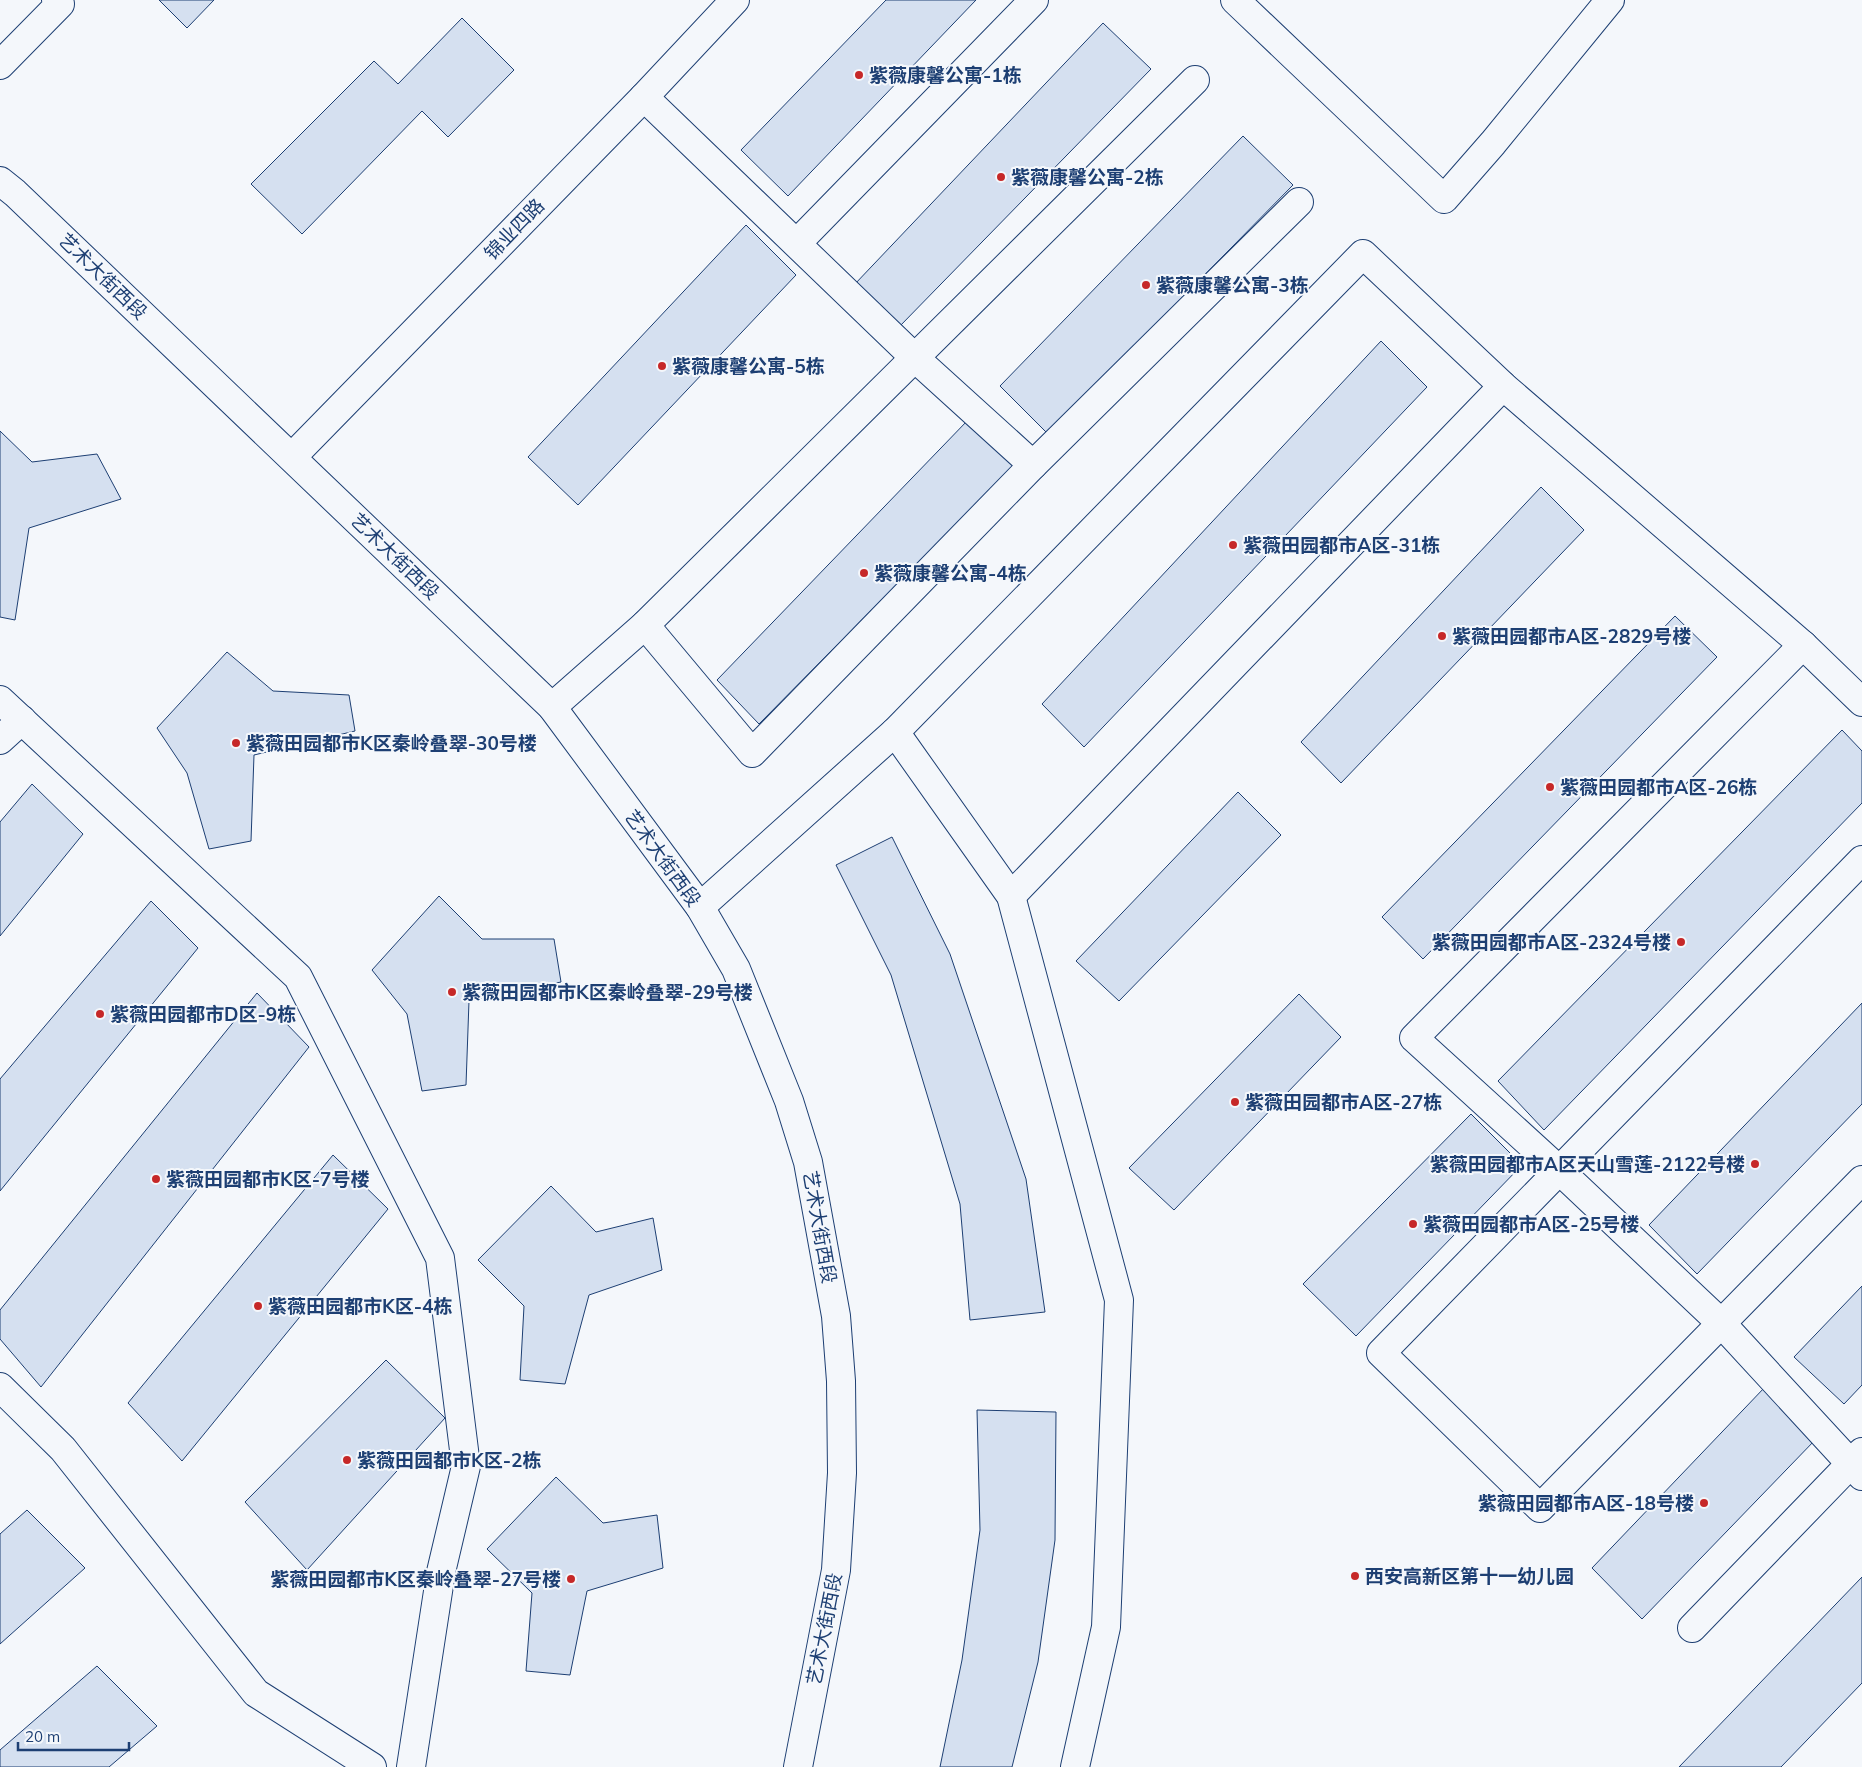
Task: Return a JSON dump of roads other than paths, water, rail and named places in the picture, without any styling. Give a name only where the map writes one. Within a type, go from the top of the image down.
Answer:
[{"type":"street","points":[[0,65],[60,4],[56,0]]},
{"type":"street","name":"锦业四路","points":[[292,457],[735,0]]},
{"type":"street","points":[[797,244],[1034,0]]},
{"type":"street","points":[[1235,0],[1444,199],[1493,143],[1610,0]]},
{"type":"street","points":[[552,707],[645,625],[1195,80]]},
{"type":"street","points":[[644,96],[915,358],[1033,465]]},
{"type":"street","name":"艺术大街西段","points":[[0,181],[15,192],[552,707],[700,908],[736,969],[789,1101],[808,1162],[836,1316],[841,1381],[842,1473],[836,1570],[798,1767]]},
{"type":"street","points":[[645,625],[752,753],[1033,465],[1299,202]]},
{"type":"street","points":[[700,908],[895,732],[1363,254],[1503,386],[1803,645],[1862,702]]},
{"type":"street","points":[[1010,896],[1503,386]]},
{"type":"street","points":[[1692,1628],[1858,1464],[1722,1324],[1559,1170],[1414,1038],[1803,645]]},
{"type":"street","points":[[0,700],[298,977],[440,1258],[466,1466],[441,1572],[411,1767]]},
{"type":"street","points":[[0,740],[22,720]]},
{"type":"street","points":[[895,732],[1010,896],[1119,1300],[1106,1627],[1075,1767]]},
{"type":"street","points":[[1862,860],[1380,1353],[1540,1508],[1862,1180]]},
{"type":"street","points":[[0,1387],[63,1448],[256,1693],[372,1767]]},
{"type":"place","name":"紫薇康馨公寓-1栋","points":[[859,75]]},
{"type":"place","name":"紫薇康馨公寓-2栋","points":[[1001,177]]},
{"type":"place","name":"紫薇康馨公寓-3栋","points":[[1146,285]]},
{"type":"place","name":"紫薇康馨公寓-5栋","points":[[662,366]]},
{"type":"place","name":"紫薇田园都市A区-31栋","points":[[1233,545]]},
{"type":"place","name":"紫薇康馨公寓-4栋","points":[[864,573]]},
{"type":"place","name":"紫薇田园都市A区-2829号楼","points":[[1442,636]]},
{"type":"place","name":"紫薇田园都市K区秦岭叠翠-30号楼","points":[[236,743]]},
{"type":"place","name":"紫薇田园都市A区-26栋","points":[[1550,787]]},
{"type":"place","name":"紫薇田园都市A区-2324号楼","points":[[1681,942]]},
{"type":"place","name":"紫薇田园都市K区秦岭叠翠-29号楼","points":[[452,992]]},
{"type":"place","name":"紫薇田园都市D区-9栋","points":[[100,1014]]},
{"type":"place","name":"紫薇田园都市A区-27栋","points":[[1235,1102]]},
{"type":"place","name":"紫薇田园都市A区天山雪莲-2122号楼","points":[[1755,1164]]},
{"type":"place","name":"紫薇田园都市K区-7号楼","points":[[156,1179]]},
{"type":"place","name":"紫薇田园都市A区-25号楼","points":[[1413,1224]]},
{"type":"place","name":"紫薇田园都市K区-4栋","points":[[258,1306]]},
{"type":"place","name":"紫薇田园都市K区-2栋","points":[[347,1460]]},
{"type":"place","name":"紫薇田园都市A区-18号楼","points":[[1704,1503]]},
{"type":"place","name":"西安高新区第十一幼儿园","points":[[1355,1576]]},
{"type":"place","name":"紫薇田园都市K区秦岭叠翠-27号楼","points":[[571,1579]]}]
